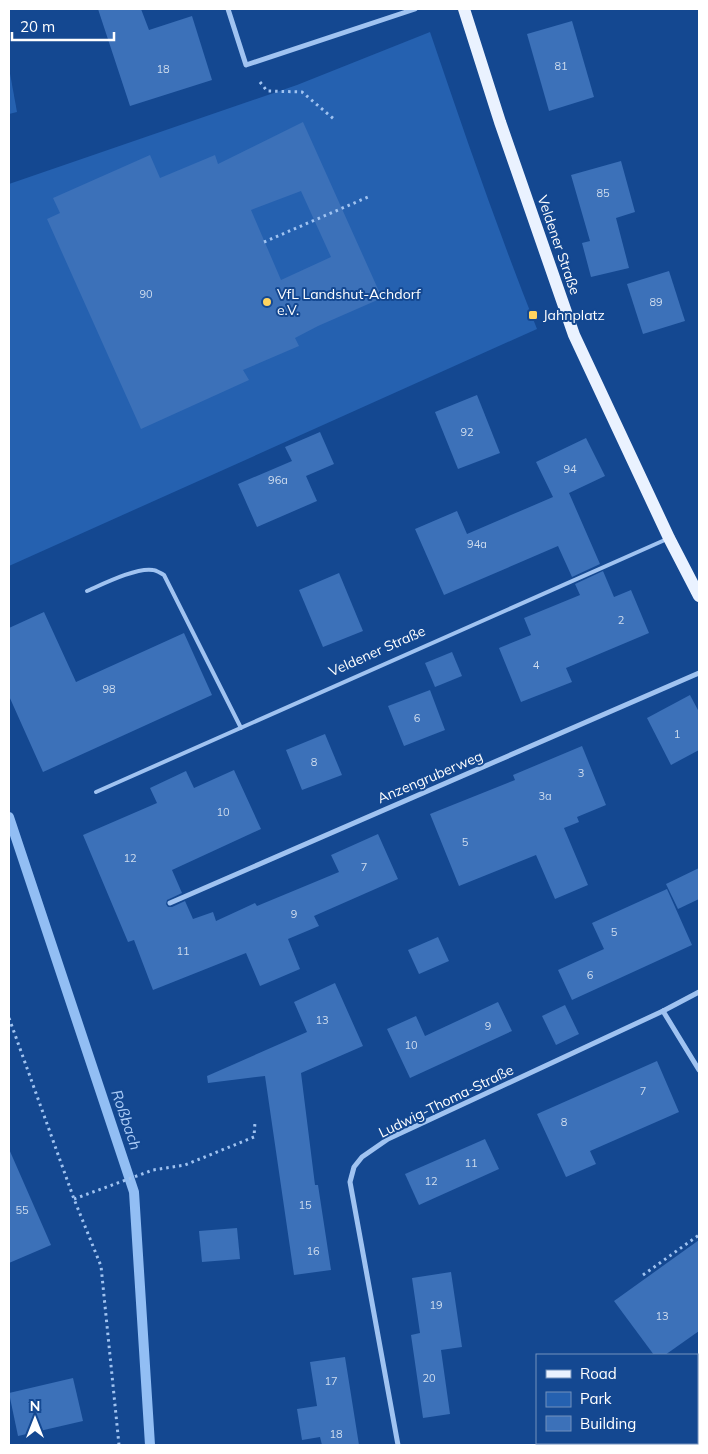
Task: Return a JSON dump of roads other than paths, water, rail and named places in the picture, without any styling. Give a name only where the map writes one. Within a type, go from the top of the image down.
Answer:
[{"type":"main road","name":"Veldener Straße","points":[[464,9],[497,114],[574,335],[669,538],[699,596]]},
{"type":"street","points":[[228,9],[246,65],[415,9]]},
{"type":"street","name":"Anzengruberweg","points":[[170,902],[699,673]]},
{"type":"street","name":"Ludwig-Thoma-Straße","points":[[398,1445],[350,1182],[354,1167],[362,1157],[388,1139],[663,1011],[699,992]]},
{"type":"street","points":[[663,1011],[699,1070]]},
{"type":"lane","name":"Veldener Straße","points":[[96,792],[669,538]]},
{"type":"lane","points":[[87,591],[143,570],[154,570],[164,575],[241,728]]},
{"type":"waterway","name":"Roßbach","points":[[9,817],[134,1192],[150,1445]]},
{"type":"place","name":"VfL Landshut-Achdorf e.V.","points":[[267,302]]},
{"type":"place","name":"Jahnplatz","points":[[533,315]]}]
